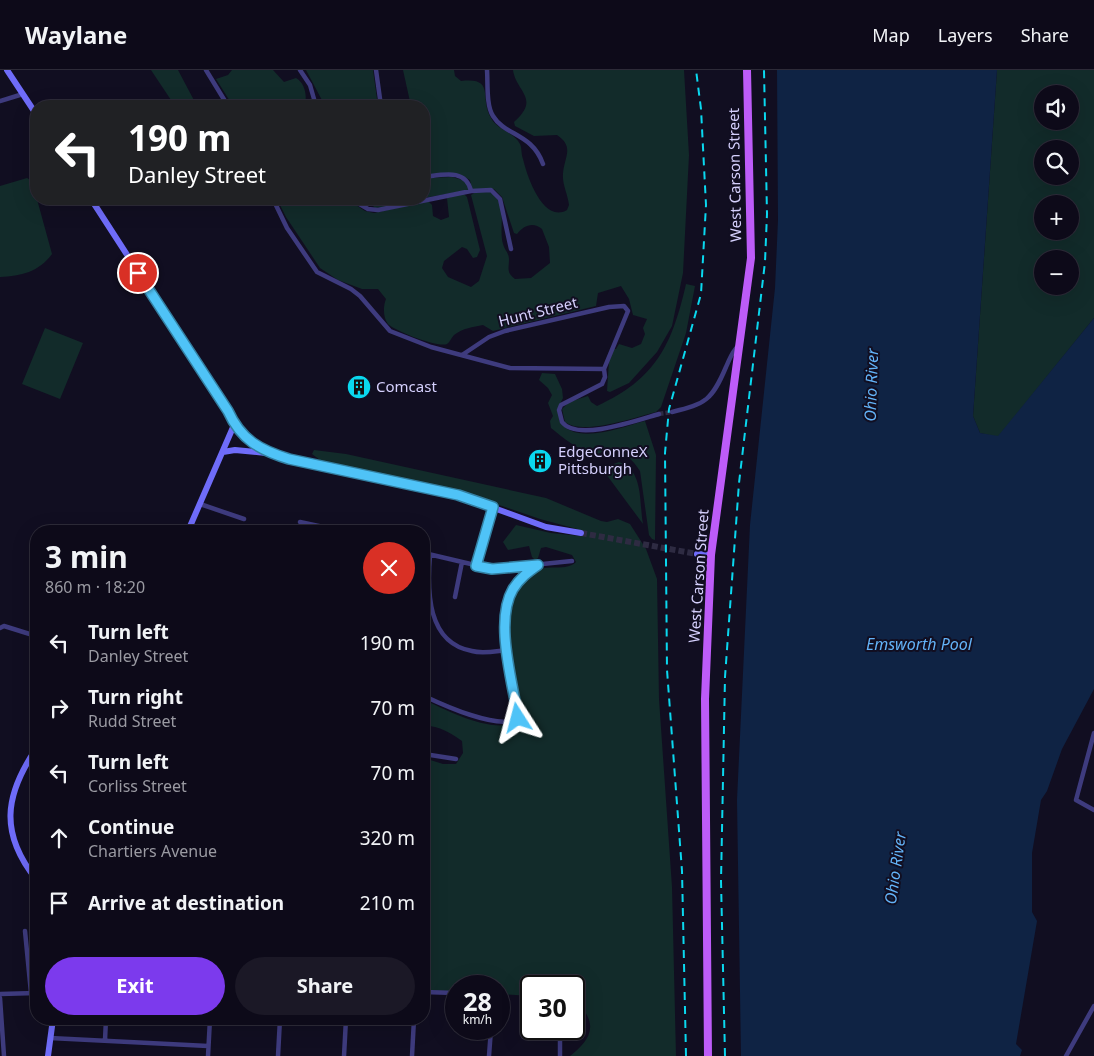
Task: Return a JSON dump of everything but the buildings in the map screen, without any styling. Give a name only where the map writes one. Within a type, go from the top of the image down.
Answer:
[{"type":"main road","name":"West Carson Street","points":[[708,1056],[705,699],[712,555],[751,258],[746,70]]},
{"type":"street","points":[[8,70],[30,105]]},
{"type":"street","points":[[206,70],[224,100]]},
{"type":"street","points":[[300,70],[310,84],[314,100]]},
{"type":"street","points":[[376,70],[380,100]]},
{"type":"street","points":[[487,70],[491,112],[499,123],[527,140],[540,155],[543,164]]},
{"type":"street","points":[[0,101],[23,94]]},
{"type":"street","points":[[430,177],[463,177],[468,181],[470,191]]},
{"type":"street","points":[[430,199],[470,191],[491,190],[500,199],[511,248]]},
{"type":"street","points":[[95,205],[228,411],[234,425],[245,437],[267,452],[458,495],[546,527],[581,533]]},
{"type":"street","points":[[276,205],[288,228],[317,272],[360,296],[390,331],[431,347],[510,368],[604,369],[605,377],[602,384],[561,405],[561,418],[566,427],[581,431],[598,429],[659,414]]},
{"type":"street","points":[[361,205],[368,209],[378,210],[402,205]]},
{"type":"street","name":"Hunt Street","points":[[462,355],[489,337],[505,331],[609,307],[624,306],[628,310],[604,369]]},
{"type":"street","points":[[672,412],[697,406],[706,401],[713,392],[730,355],[741,341]]},
{"type":"street","points":[[191,525],[234,425]]},
{"type":"street","points":[[223,452],[236,450],[259,454],[267,452]]},
{"type":"street","points":[[200,504],[244,519]]},
{"type":"street","points":[[476,566],[493,507]]},
{"type":"street","points":[[300,522],[314,525]]},
{"type":"street","points":[[697,554],[712,555]]},
{"type":"street","points":[[430,555],[492,569],[572,561]]},
{"type":"street","points":[[456,597],[462,562]]},
{"type":"street","points":[[430,698],[482,719],[514,722],[518,718],[507,650],[507,611],[512,591],[522,577],[538,565]]},
{"type":"street","points":[[430,594],[432,612],[438,628],[454,646],[474,652],[507,650]]},
{"type":"street","points":[[0,628],[4,626],[30,634]]},
{"type":"street","points":[[1094,734],[1076,800],[1094,810]]},
{"type":"street","points":[[430,755],[456,759]]},
{"type":"street","points":[[30,760],[13,790],[9,822],[20,858],[30,871]]},
{"type":"street","points":[[25,931],[30,965]]},
{"type":"street","points":[[430,992],[445,993]]},
{"type":"street","points":[[4,1056],[0,996],[30,993]]},
{"type":"street","points":[[1066,1056],[1094,1006]]},
{"type":"street","points":[[48,1056],[51,1025]]},
{"type":"street","points":[[105,1040],[106,1025]]},
{"type":"street","points":[[208,1056],[210,1025]]},
{"type":"street","points":[[278,1056],[280,1025]]},
{"type":"street","points":[[344,1056],[346,1025]]},
{"type":"street","points":[[412,1056],[414,1025]]},
{"type":"street","points":[[49,1038],[208,1046]]},
{"type":"street","points":[[489,1056],[490,1040]]},
{"type":"street","points":[[560,1040],[560,1056]]},
{"type":"green space","points":[[151,70],[178,70],[194,100],[171,100]]},
{"type":"green space","points":[[232,70],[273,70],[284,82],[296,78],[299,80],[305,91],[306,100],[229,100],[216,79],[228,75]]},
{"type":"green space","points":[[306,70],[373,70],[377,100],[322,100]]},
{"type":"green space","points":[[403,70],[454,70],[455,76],[461,81],[479,82],[485,90],[486,103],[491,118],[520,144],[528,176],[538,196],[551,210],[558,213],[567,210],[569,205],[563,178],[567,153],[566,144],[557,135],[534,136],[515,126],[514,122],[526,107],[526,101],[513,70],[684,70],[689,155],[683,273],[672,326],[657,352],[629,383],[610,392],[607,391],[609,361],[614,349],[619,344],[632,348],[641,344],[645,334],[643,328],[647,319],[633,315],[629,299],[621,286],[598,293],[596,306],[493,331],[483,325],[464,329],[454,335],[447,344],[442,345],[399,331],[388,324],[384,312],[386,299],[378,289],[362,289],[338,280],[320,268],[280,205],[356,205],[365,211],[374,213],[410,205],[430,205],[430,203],[433,216],[441,220],[449,217],[447,198],[464,194],[467,197],[480,250],[477,257],[473,258],[467,249],[462,247],[444,261],[442,268],[448,277],[471,287],[479,281],[487,256],[471,195],[476,192],[490,192],[496,197],[501,209],[502,237],[509,257],[510,274],[515,279],[531,278],[550,263],[549,247],[542,229],[532,225],[525,227],[517,234],[514,233],[502,197],[494,189],[472,189],[470,180],[461,175],[430,174],[430,100],[410,100]]},
{"type":"green space","points":[[997,70],[1094,70],[1094,318],[998,437],[980,433],[973,416]]},
{"type":"green space","points":[[452,177],[466,181],[469,190],[430,197],[430,178]]},
{"type":"green space","points":[[27,178],[30,180],[30,205],[39,205],[52,254],[35,269],[15,276],[0,277],[0,186]]},
{"type":"green space","points":[[374,205],[399,205],[375,208]]},
{"type":"green space","points":[[686,284],[695,286],[686,333],[661,407],[656,412],[610,424],[584,427],[574,426],[565,422],[562,409],[569,402],[588,396],[591,402],[597,406],[617,396],[647,372],[667,342],[681,306]]},
{"type":"green space","points":[[45,328],[83,343],[60,399],[22,384]]},
{"type":"green space","points":[[542,373],[555,374],[562,389],[563,398],[560,404],[559,420],[566,428],[587,434],[599,433],[645,421],[656,455],[655,540],[649,535],[640,471],[631,460],[619,452],[609,450],[596,454],[582,450],[551,428],[550,421],[553,416],[548,403],[552,395],[548,388],[539,380]]},
{"type":"green space","points":[[314,450],[346,454],[546,498],[601,521],[607,522],[618,519],[630,524],[646,549],[657,579],[659,699],[672,887],[676,1056],[570,1056],[588,1037],[590,1031],[589,1019],[585,1012],[585,975],[520,975],[520,995],[510,995],[510,975],[445,975],[445,992],[430,991],[430,760],[443,764],[456,764],[463,753],[462,741],[449,732],[430,726],[430,703],[470,720],[483,723],[507,725],[518,722],[521,705],[511,647],[511,603],[516,590],[523,579],[530,573],[545,568],[565,567],[576,562],[572,555],[546,547],[541,548],[538,558],[535,560],[532,557],[529,546],[508,550],[503,542],[516,525],[551,533],[580,536],[577,529],[540,519],[464,493],[320,460],[312,454]]},
{"type":"green space","points":[[619,462],[633,472],[637,480],[643,524],[606,474],[605,467]]},
{"type":"water","name":"Emsworth Pool","points":[[777,70],[997,70],[973,416],[980,433],[998,436],[1094,318],[1094,689],[1062,749],[1047,791],[1041,800],[1032,853],[1032,912],[1037,921],[1016,1044],[1022,1050],[1020,1056],[741,1056],[737,800],[750,525],[775,288],[778,220]]},
{"type":"tunnel","points":[[659,414],[672,412]]},
{"type":"tunnel","points":[[581,533],[697,554]]},
{"type":"railway","points":[[686,1056],[682,871],[667,670],[665,453],[669,409],[701,294],[706,205],[701,109],[696,70]]},
{"type":"railway","points":[[725,1056],[721,881],[725,677],[739,483],[765,262],[767,214],[764,70]]},
{"type":"place","name":"Comcast","points":[[359,387]]},
{"type":"place","name":"EdgeConneX Pittsburgh","points":[[540,461]]},
{"type":"route","points":[[138,273],[228,411],[234,425],[257,447],[289,459],[458,495],[493,507],[476,566],[492,569],[538,565],[522,577],[512,591],[507,611],[507,650],[518,718]]},
{"type":"water label","name":"Ohio River","points":[[871,385]]},
{"type":"water label","name":"Ohio River","points":[[895,868]]}]
